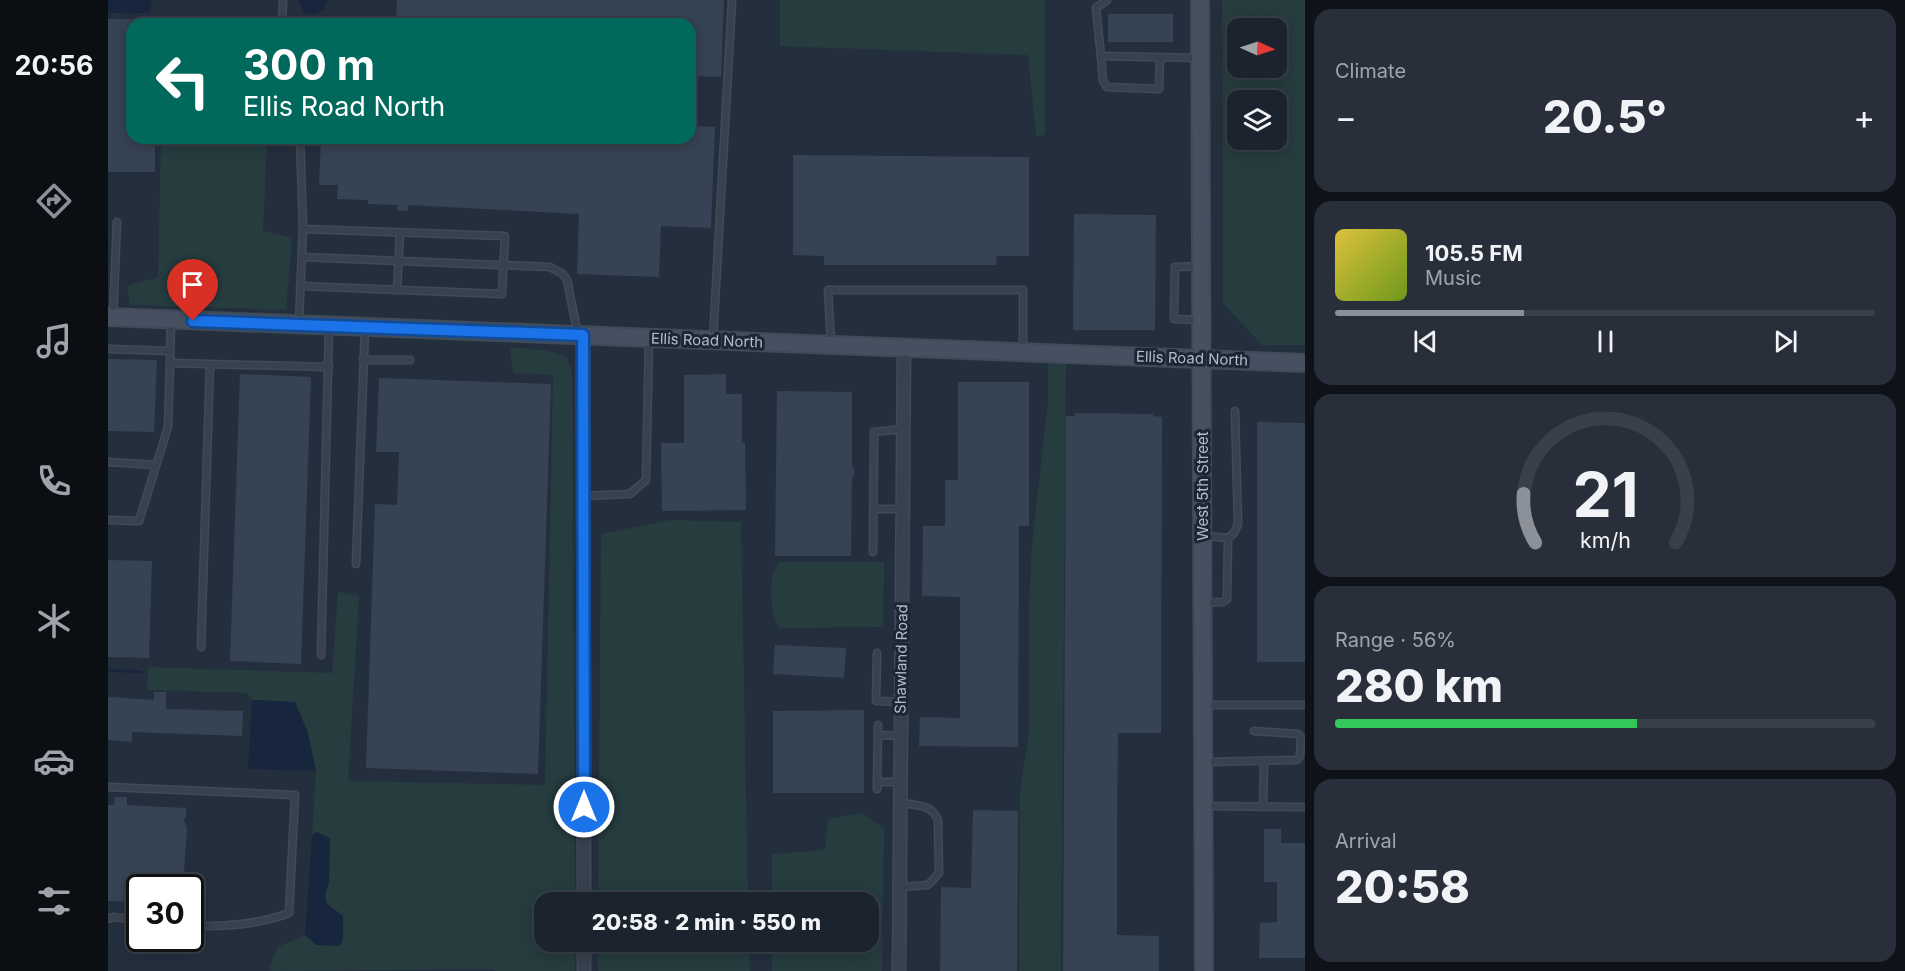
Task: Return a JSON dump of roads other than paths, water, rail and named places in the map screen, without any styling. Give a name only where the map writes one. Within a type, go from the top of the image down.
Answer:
[{"type":"street","name":"West 5th Street","points":[[1200,0],[1204,971]]},
{"type":"street","name":"Ellis Road North","points":[[111,317],[1305,363]]},
{"type":"street","points":[[583,335],[584,892]]},
{"type":"street","name":"Shawland Road","points":[[899,971],[904,347]]},
{"type":"street","points":[[584,952],[584,971]]},
{"type":"lane","points":[[282,18],[283,0]]},
{"type":"lane","points":[[713,340],[722,144],[732,0]]},
{"type":"lane","points":[[1107,0],[1096,8],[1103,81],[1107,87],[1160,88],[1160,57]]},
{"type":"lane","points":[[1101,56],[1200,58]]},
{"type":"lane","points":[[298,325],[303,229],[300,144]]},
{"type":"lane","points":[[111,317],[117,222]]},
{"type":"lane","points":[[300,286],[502,294],[505,236],[303,229]]},
{"type":"lane","points":[[397,290],[400,232]]},
{"type":"lane","points":[[302,257],[503,263],[550,267],[563,274],[567,280],[576,325],[583,335]]},
{"type":"lane","points":[[1201,266],[1174,267],[1174,319],[1201,320]]},
{"type":"lane","points":[[831,345],[828,290],[1023,290],[1023,352]]},
{"type":"lane","points":[[108,520],[139,521],[168,426],[171,320]]},
{"type":"lane","points":[[321,655],[329,327]]},
{"type":"lane","points":[[356,564],[365,328]]},
{"type":"lane","points":[[583,496],[630,494],[645,480],[650,338]]},
{"type":"lane","points":[[108,349],[170,351]]},
{"type":"lane","points":[[363,360],[410,360]]},
{"type":"lane","points":[[170,363],[329,367]]},
{"type":"lane","points":[[201,647],[210,364]]},
{"type":"lane","points":[[1202,536],[1228,538],[1234,533],[1238,524],[1235,411]]},
{"type":"lane","points":[[873,552],[874,432],[903,429]]},
{"type":"lane","points":[[108,462],[156,465]]},
{"type":"lane","points":[[874,509],[903,509]]},
{"type":"lane","points":[[1203,603],[1223,602],[1227,599],[1228,538]]},
{"type":"lane","points":[[877,653],[876,701],[901,702]]},
{"type":"lane","points":[[1202,705],[1305,705]]},
{"type":"lane","points":[[878,725],[877,785],[900,782]]},
{"type":"lane","points":[[1202,762],[1297,760],[1300,756],[1301,737],[1294,733],[1254,731]]},
{"type":"lane","points":[[878,735],[900,736]]},
{"type":"lane","points":[[1263,807],[1264,761]]},
{"type":"lane","points":[[108,788],[295,795],[289,913],[275,918],[204,926]]},
{"type":"lane","points":[[900,803],[927,807],[935,813],[938,820],[939,873],[928,885],[900,887]]},
{"type":"lane","points":[[1203,806],[1305,807]]},
{"type":"lane","points":[[108,919],[113,917],[126,918]]},
{"type":"water","points":[[108,0],[152,0],[149,13],[108,13]]},
{"type":"water","points":[[298,0],[328,0],[322,10],[312,14],[304,12]]},
{"type":"water","points":[[252,700],[295,702],[308,733],[316,771],[248,769]]},
{"type":"water","points":[[316,832],[330,838],[329,882],[325,895],[327,904],[343,916],[343,939],[340,946],[316,945],[305,935],[312,836]]},
{"type":"waterway","points":[[108,670],[141,672]]}]
